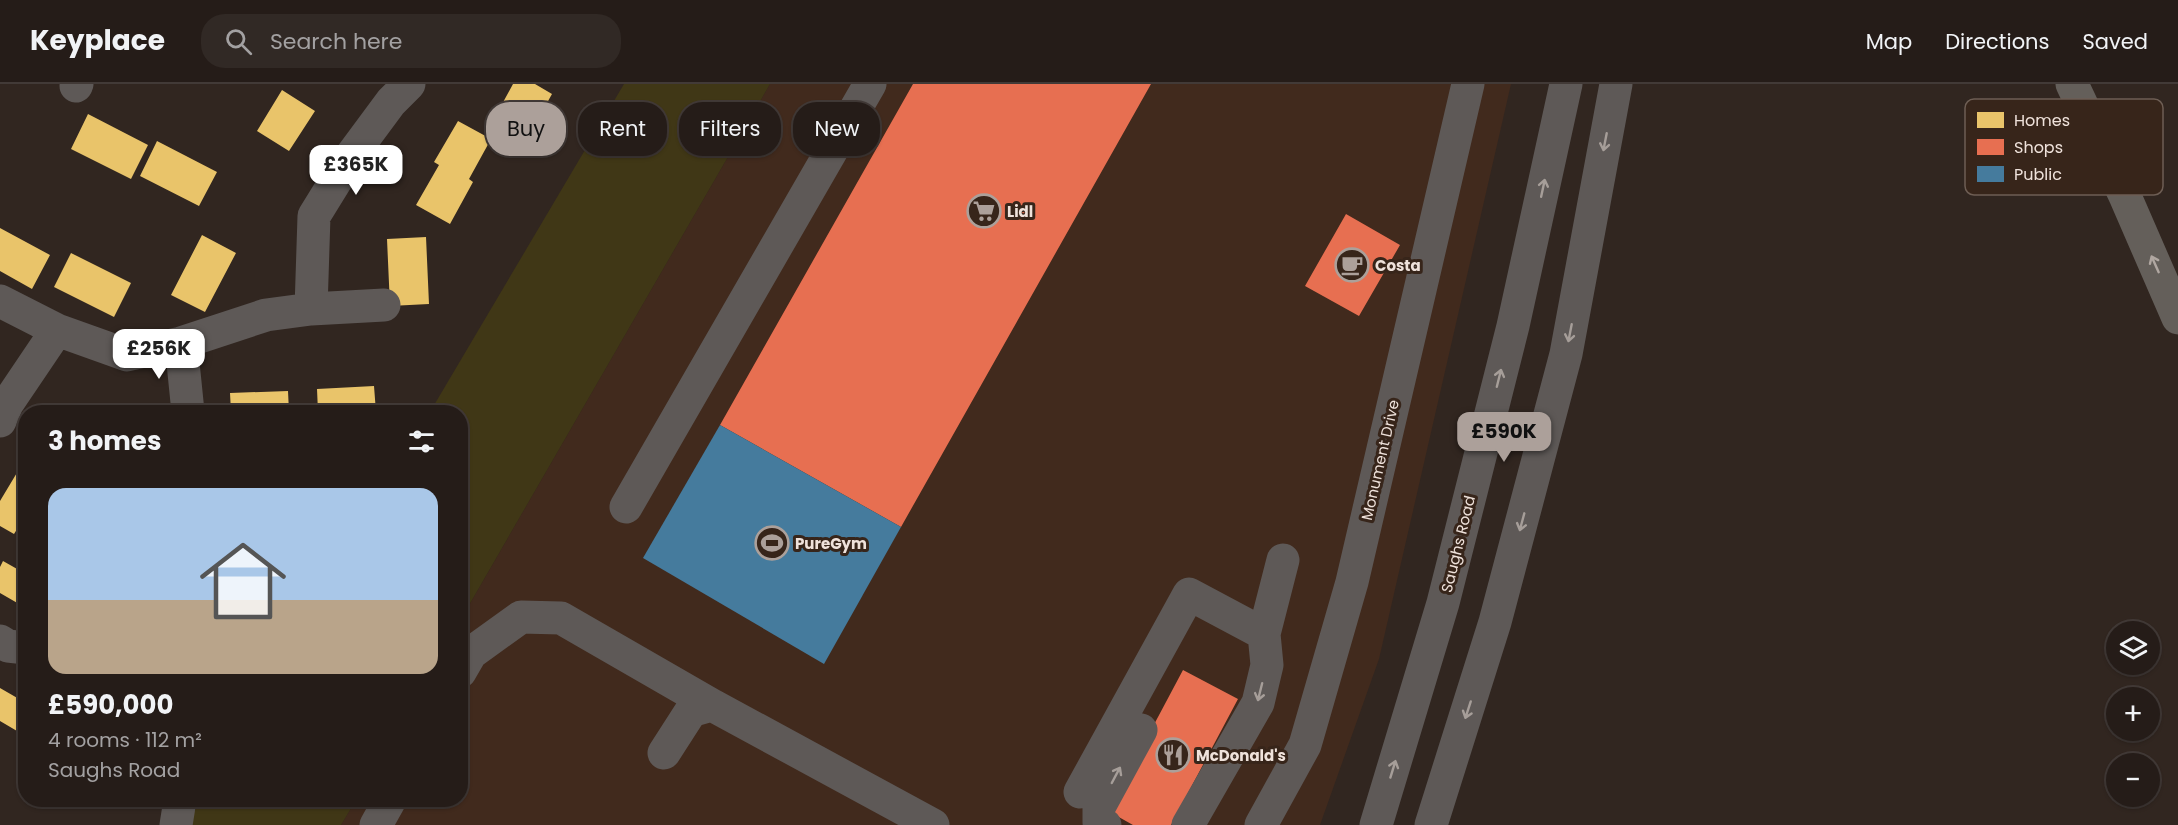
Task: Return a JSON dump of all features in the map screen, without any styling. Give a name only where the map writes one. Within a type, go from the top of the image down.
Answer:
[{"type":"highway","points":[[2073,84],[2080,99]]},
{"type":"highway","points":[[2125,195],[2178,318]]},
{"type":"street","points":[[311,309],[314,216],[351,156],[391,102],[409,84]]},
{"type":"street","points":[[626,507],[870,84]]},
{"type":"street","name":"Monument Drive","points":[[1261,825],[1305,745],[1352,582],[1468,84]]},
{"type":"street","name":"Saughs Road","points":[[1376,825],[1443,603],[1513,326],[1566,84]]},
{"type":"street","points":[[1431,825],[1496,622],[1566,354],[1616,84]]},
{"type":"street","points":[[0,301],[57,330],[127,355],[181,343],[266,315],[311,309],[384,305]]},
{"type":"street","points":[[0,421],[8,404],[57,330]]},
{"type":"street","points":[[181,343],[187,405]]},
{"type":"street","points":[[1188,825],[1258,703],[1267,665],[1264,634],[1283,560]]},
{"type":"street","points":[[1080,792],[1189,594],[1264,634]]},
{"type":"street","points":[[468,658],[471,653],[521,617],[561,618],[712,705],[933,825]]},
{"type":"street","points":[[0,641],[8,646],[18,647]]},
{"type":"street","points":[[1100,824],[1099,807],[1166,683],[1152,661]]},
{"type":"street","points":[[664,753],[691,711],[712,705]]},
{"type":"street","points":[[176,825],[179,807]]},
{"type":"street","points":[[376,825],[386,807]]},
{"type":"shaded area","points":[[624,84],[770,84],[760,102],[679,102],[679,156],[728,156],[468,607],[468,405],[434,405],[581,156],[667,156],[667,102],[613,102]]},
{"type":"shaded area","points":[[770,84],[1511,84],[1379,659],[1320,825],[341,825],[352,807],[468,807],[468,607],[728,156],[781,156],[781,102],[760,102]]},
{"type":"shaded area","points":[[197,807],[352,807],[341,825],[186,825]]},
{"type":"building: Homes","points":[[513,84],[535,84],[552,94],[548,102],[503,102]]},
{"type":"building: Homes","points":[[282,90],[315,111],[289,151],[257,131]]},
{"type":"building: Homes","points":[[88,114],[148,145],[131,179],[71,149]]},
{"type":"building: Homes","points":[[458,121],[486,136],[486,148],[469,179],[473,182],[450,224],[416,205],[439,165],[434,162]]},
{"type":"building: Homes","points":[[157,141],[217,172],[199,206],[140,176]]},
{"type":"building: Homes","points":[[0,228],[50,255],[32,289],[0,271]]},
{"type":"building: Homes","points":[[202,235],[236,253],[205,312],[171,295]]},
{"type":"building: Homes","points":[[426,237],[429,304],[390,306],[387,239]]},
{"type":"building: Homes","points":[[71,253],[131,283],[114,317],[54,287]]},
{"type":"building: Homes","points":[[374,386],[375,405],[318,405],[317,389]]},
{"type":"building: Homes","points":[[288,391],[289,405],[231,405],[230,393]]},
{"type":"building: Homes","points":[[18,471],[18,528],[14,534],[0,526],[0,501]]},
{"type":"building: Homes","points":[[3,561],[18,569],[18,603],[0,593],[0,567]]},
{"type":"building: Homes","points":[[0,688],[18,698],[18,729],[17,731],[0,721]]},
{"type":"building: Shops","points":[[913,84],[1151,84],[901,527],[720,425],[872,156],[880,156],[880,142]]},
{"type":"building: Shops","name":"Costa","points":[[1346,214],[1400,245],[1359,316],[1305,286]]},
{"type":"building: Shops","name":"McDonald's","points":[[1183,670],[1238,699],[1171,825],[1133,825],[1108,811]]},
{"type":"building: Public","name":"PureGym","points":[[720,425],[901,527],[824,664],[643,558]]},
{"type":"place","name":"Lidl","points":[[984,211]]},
{"type":"place","name":"Costa","points":[[1352,265]]},
{"type":"place","name":"PureGym","points":[[772,543]]},
{"type":"place","name":"McDonald's","points":[[1173,755]]}]
